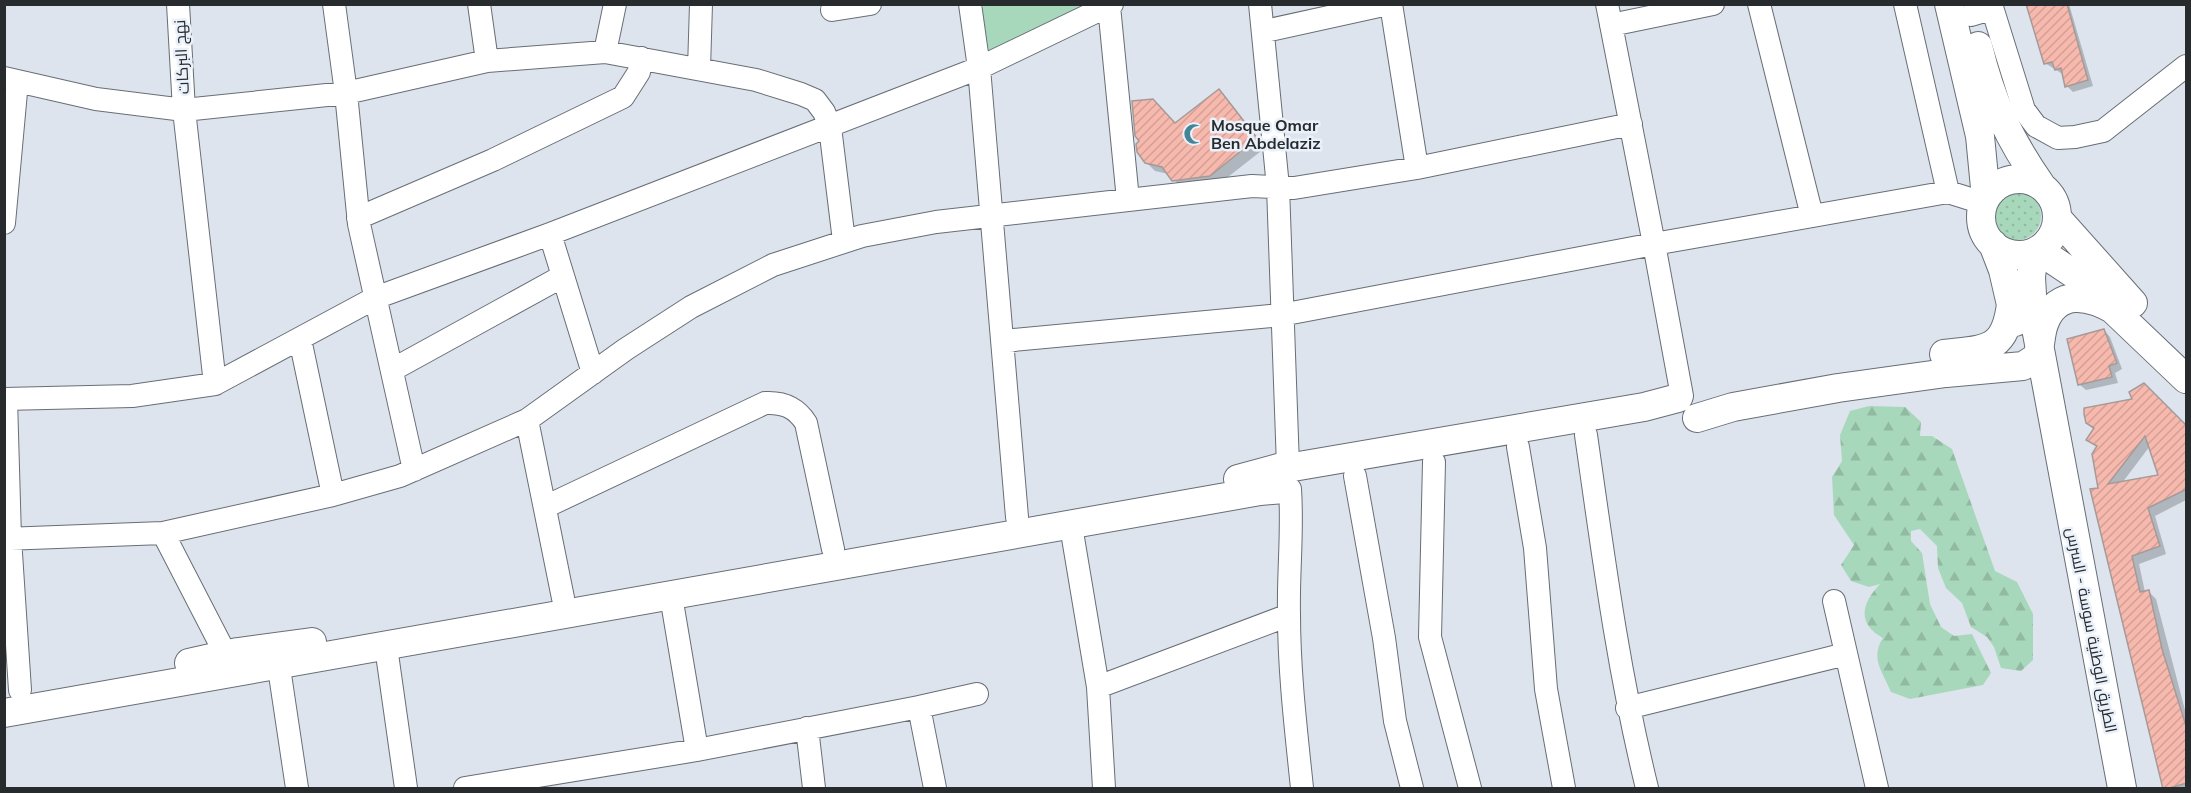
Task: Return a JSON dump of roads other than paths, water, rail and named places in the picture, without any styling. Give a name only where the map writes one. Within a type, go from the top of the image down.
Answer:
[{"type":"main road","points":[[1974,8],[1985,75],[1996,109],[2008,134],[2056,206],[2058,219],[2055,231],[2048,242],[2036,251],[2012,254],[1993,244],[1982,225],[1984,201],[1974,8]]},
{"type":"main road","points":[[1984,201],[1993,188],[2010,180],[2030,180],[2041,185]]},
{"type":"main road","points":[[2058,219],[2109,279],[2187,358]]},
{"type":"main road","name":"الطريق الوطنية سوسة - السرس","points":[[1993,244],[2031,357],[2061,472],[2122,789]]},
{"type":"main road","points":[[2036,251],[2080,278],[2187,379]]},
{"type":"main road","name":"الطريق الوطنية سوسة - السرس","points":[[2031,357],[2031,277],[2036,251]]},
{"type":"main road","points":[[277,657],[386,647],[1071,526],[1249,493],[1289,477],[1644,407],[1733,407],[1828,390],[1946,373],[2031,357],[2044,324],[2056,307],[2069,299],[2086,297],[2116,311]]},
{"type":"main road","points":[[12,692],[277,657],[563,598],[1247,477],[1355,476],[1586,435],[1658,421],[1686,406],[1854,366],[1977,350],[1990,346],[2002,338],[2009,326],[2012,304]]},
{"type":"main road","points":[[4,713],[228,665]]},
{"type":"street","name":"نهج البركات","points":[[178,4],[184,110],[215,384]]},
{"type":"street","points":[[334,4],[346,93],[358,218],[414,470]]},
{"type":"street","points":[[478,4],[487,61]]},
{"type":"street","points":[[605,52],[615,4]]},
{"type":"street","points":[[699,69],[701,4]]},
{"type":"street","points":[[832,10],[870,4]]},
{"type":"street","points":[[970,4],[979,68],[1017,517]]},
{"type":"street","points":[[1260,4],[1265,31],[1278,187],[1281,315],[1292,525],[1289,615],[1292,693],[1302,789]]},
{"type":"street","points":[[1265,31],[1389,4],[1417,168]]},
{"type":"street","points":[[1686,406],[1609,15],[1713,4]]},
{"type":"street","points":[[1759,4],[1812,216]]},
{"type":"street","points":[[1905,4],[1948,192]]},
{"type":"street","points":[[12,692],[5,399],[132,396],[215,384],[375,298],[550,234],[979,68],[1110,5],[1128,200]]},
{"type":"street","points":[[1974,8],[2025,110],[2037,126],[2058,138],[2103,131],[2187,66]]},
{"type":"street","points":[[4,223],[11,79],[96,99],[184,110],[346,93],[487,61],[605,52],[756,80],[815,100],[824,112],[830,127],[844,241]]},
{"type":"street","points":[[358,218],[493,160],[622,97],[639,72],[641,58]]},
{"type":"street","points":[[7,538],[163,533],[333,495],[414,470],[527,420],[691,307],[773,265],[844,241],[916,225],[1128,200],[1252,186],[1294,188],[1417,168],[1631,124]]},
{"type":"street","points":[[1003,341],[1281,315],[1654,244],[1948,192],[1984,201]]},
{"type":"street","points":[[550,234],[593,373]]},
{"type":"street","points":[[392,370],[563,276]]},
{"type":"street","points":[[300,339],[333,495]]},
{"type":"street","points":[[545,507],[765,403],[779,402],[801,414],[806,423],[833,549]]},
{"type":"street","points":[[527,420],[563,598]]},
{"type":"street","points":[[1586,435],[1626,708],[1647,789]]},
{"type":"street","points":[[1518,447],[1535,548],[1548,700],[1564,789]]},
{"type":"street","points":[[1434,462],[1430,637],[1470,789]]},
{"type":"street","points":[[1355,476],[1384,638],[1395,721],[1412,789]]},
{"type":"street","points":[[1071,526],[1098,687],[1104,789]]},
{"type":"street","points":[[163,533],[228,665]]},
{"type":"street","points":[[671,596],[698,750]]},
{"type":"street","points":[[1834,601],[1876,789]]},
{"type":"street","points":[[1098,687],[1289,615]]},
{"type":"street","points":[[386,647],[406,789]]},
{"type":"street","points":[[1626,708],[1846,654]]},
{"type":"street","points":[[277,657],[297,789]]},
{"type":"street","points":[[480,787],[698,750],[977,694]]},
{"type":"street","points":[[919,707],[935,789]]},
{"type":"street","points":[[807,728],[814,789]]},
{"type":"place","name":"Mosque Omar Ben Abdelaziz","points":[[1194,134]]}]
